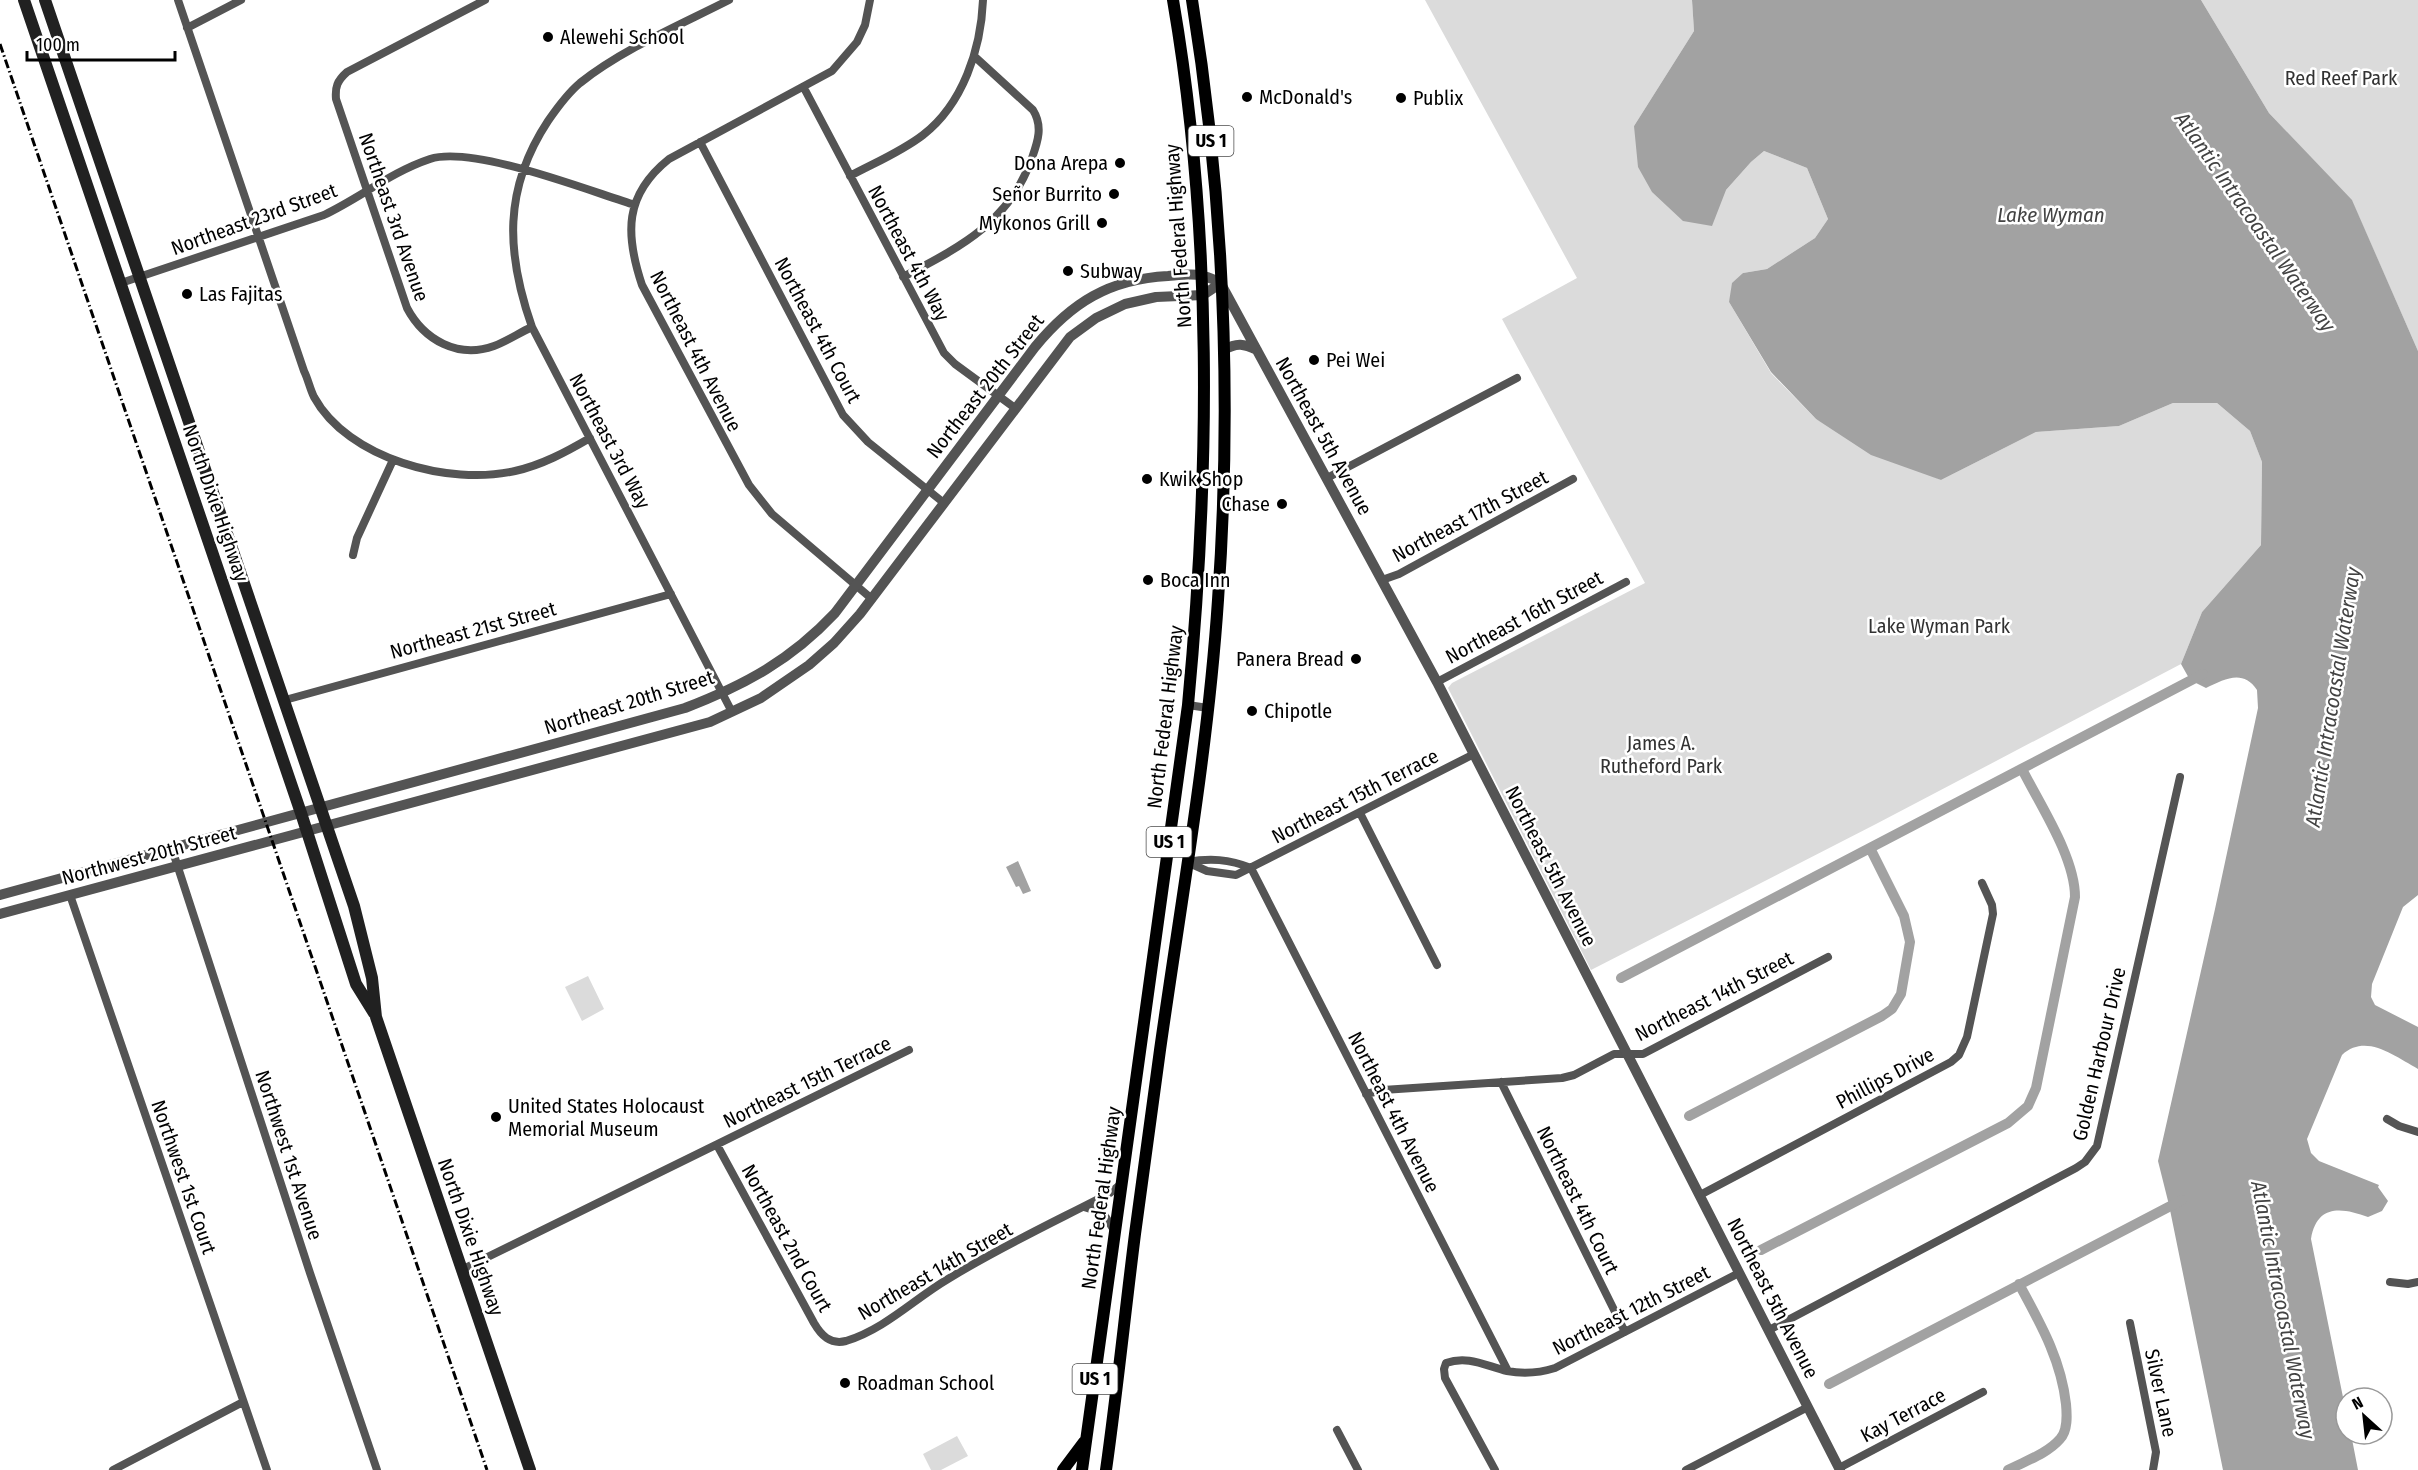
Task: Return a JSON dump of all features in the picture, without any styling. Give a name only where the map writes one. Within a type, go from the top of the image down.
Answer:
[{"type":"main road","name":"North Dixie Highway","points":[[24,0],[301,813],[356,984],[376,1017],[530,1470]]},
{"type":"main road","name":"North Dixie Highway","points":[[45,0],[321,807],[358,921],[372,978],[376,1017]]},
{"type":"main road","name":"North Federal Highway","points":[[1082,1470],[1188,705],[1200,570],[1204,486],[1202,273],[1191,133],[1173,0]]},
{"type":"main road","name":"North Federal Highway","points":[[1106,1470],[1135,1234],[1208,708],[1218,601],[1223,488],[1224,350],[1214,167],[1202,59],[1192,0]]},
{"type":"main road","points":[[1204,486],[1223,488]]},
{"type":"main road","points":[[206,533],[226,526]]},
{"type":"main road","points":[[1200,570],[1210,593],[1218,601]]},
{"type":"main road","points":[[1171,827],[1174,842],[1180,855],[1187,862]]},
{"type":"main road","points":[[1166,861],[1173,866],[1182,896]]},
{"type":"main road","points":[[1118,1212],[1128,1228],[1135,1234]]},
{"type":"main road","points":[[1064,1470],[1087,1438]]},
{"type":"main road","points":[[1085,1453],[1087,1461],[1095,1470]]},
{"type":"street","points":[[178,0],[314,397],[330,417],[366,446],[393,460],[437,473],[461,475],[512,472],[534,466],[590,438]]},
{"type":"street","points":[[187,28],[241,0]]},
{"type":"street","name":"Northeast 3rd Avenue","points":[[485,0],[347,72],[339,79],[335,89],[336,99],[407,308],[415,324],[427,335],[452,348],[475,350],[494,346],[532,327]]},
{"type":"street","name":"Northeast 3rd Way","points":[[729,0],[616,59],[579,83],[559,106],[535,142],[523,170],[517,192],[511,235],[522,300],[532,327],[732,712]]},
{"type":"street","name":"Northeast 4th Avenue","points":[[870,0],[865,25],[852,50],[832,71],[700,142],[661,166],[646,182],[635,206],[630,233],[632,255],[642,285],[749,485],[772,514],[872,599]]},
{"type":"street","points":[[850,176],[914,142],[930,129],[956,97],[974,56],[983,0]]},
{"type":"street","points":[[903,278],[966,244],[996,218],[1020,185],[1036,148],[1040,129],[1038,119],[1032,110],[974,56]]},
{"type":"street","name":"Northeast 4th Way","points":[[804,88],[944,353],[1015,408]]},
{"type":"street","name":"Northeast 4th Court","points":[[700,142],[843,415],[868,442],[944,503]]},
{"type":"street","name":"Northeast 23rd Street","points":[[121,283],[324,215],[387,177],[432,158],[481,159],[635,206]]},
{"type":"street","points":[[1202,273],[1221,283]]},
{"type":"street","name":"Northeast 20th Street","points":[[301,813],[685,708],[723,694],[755,678],[814,636],[856,585],[1048,331],[1073,308],[1094,295],[1139,279],[1202,273]]},
{"type":"street","name":"Northeast 20th Street","points":[[307,831],[702,724],[760,698],[809,665],[834,643],[872,599],[1061,346],[1082,328],[1125,304],[1142,300],[1203,295],[1221,283]]},
{"type":"street","name":"Northeast 5th Avenue","points":[[1221,283],[1437,682],[1840,1469]]},
{"type":"street","points":[[1094,295],[1104,314]]},
{"type":"street","points":[[1224,350],[1237,344],[1245,344],[1257,350]]},
{"type":"street","points":[[1327,478],[1517,378]]},
{"type":"street","points":[[353,555],[357,538],[393,460]]},
{"type":"street","name":"Northeast 17th Street","points":[[1382,580],[1573,479]]},
{"type":"street","name":"Northeast 16th Street","points":[[1437,682],[1626,582]]},
{"type":"street","name":"Northeast 21st Street","points":[[285,700],[671,594]]},
{"type":"street","points":[[1188,705],[1208,708]]},
{"type":"street","name":"Northeast 15th Terrace","points":[[1187,862],[1207,871],[1236,874],[1474,754]]},
{"type":"street","points":[[476,764],[484,784]]},
{"type":"street","name":"Golden Harbour Drive","points":[[1768,1330],[2076,1168],[2092,1155],[2097,1146],[2180,777]]},
{"type":"street","name":"Northwest 20th Street","points":[[0,895],[301,813]]},
{"type":"street","points":[[1360,813],[1437,965]]},
{"type":"street","name":"Northwest 20th Street","points":[[0,914],[307,831]]},
{"type":"street","name":"Northwest 1st Avenue","points":[[172,849],[310,1273],[377,1470]]},
{"type":"street","points":[[90,890],[108,872],[111,865]]},
{"type":"street","name":"Northeast 4th Avenue","points":[[1251,868],[1508,1371]]},
{"type":"street","name":"Phillips Drive","points":[[1700,1195],[1951,1062],[1959,1055],[1967,1037],[1993,914],[1992,905],[1982,883]]},
{"type":"street","name":"Northwest 1st Court","points":[[70,895],[267,1470]]},
{"type":"street","name":"Northeast 14th Street","points":[[1366,1094],[1383,1090],[1562,1078],[1575,1075],[1614,1054],[1643,1054],[1828,957]]},
{"type":"street","name":"Northeast 15th Terrace","points":[[461,1270],[909,1050]]},
{"type":"street","name":"Northeast 4th Court","points":[[1501,1082],[1625,1332]]},
{"type":"street","points":[[2387,1119],[2418,1132]]},
{"type":"street","name":"Northeast 2nd Court","points":[[717,1145],[822,1337],[833,1342]]},
{"type":"street","name":"Northeast 14th Street","points":[[833,1342],[845,1341],[878,1326],[966,1268],[1110,1193],[1122,1184]]},
{"type":"street","points":[[1083,1207],[1103,1213],[1115,1232]]},
{"type":"street","name":"Northeast 12th Street","points":[[1495,1470],[1446,1378],[1444,1368],[1446,1363],[1472,1360],[1508,1371],[1535,1373],[1555,1368],[1740,1273]]},
{"type":"street","points":[[2390,1282],[2408,1284],[2418,1282]]},
{"type":"street","name":"Silver Lane","points":[[2130,1323],[2156,1452],[2153,1470]]},
{"type":"street","name":"Kay Terrace","points":[[1840,1469],[1983,1392]]},
{"type":"street","points":[[113,1470],[243,1402]]},
{"type":"street","points":[[1686,1470],[1808,1407]]},
{"type":"street","points":[[1337,1430],[1358,1470]]},
{"type":"green space","name":"Lake Wyman Park","points":[[1425,0],[1692,0],[1694,31],[1634,126],[1726,190],[1764,151],[1807,168],[1828,219],[1815,238],[1767,269],[1743,273],[1729,302],[1771,373],[1816,419],[1941,480],[2036,432],[2119,426],[2173,403],[2217,403],[2250,431],[2262,462],[2261,545],[2202,612],[2181,664],[1591,970],[1448,688],[1452,683],[1645,583],[1502,319],[1577,278]]},
{"type":"green space","name":"Red Reef Park","points":[[2201,0],[2418,0],[2418,351],[2352,201],[2269,113]]},
{"type":"green space","points":[[588,976],[604,1009],[582,1021],[565,987]]},
{"type":"green space","points":[[957,1436],[968,1456],[941,1470],[931,1470],[923,1454]]},
{"type":"water","points":[[1692,0],[2201,0],[2269,113],[2352,200],[2418,351],[2418,895],[2403,907],[2372,984],[2371,997],[2375,1005],[2418,1027],[2418,1069],[2390,1053],[2370,1046],[2351,1049],[2342,1055],[2307,1139],[2311,1153],[2319,1161],[2379,1185],[2378,1187],[2388,1201],[2382,1211],[2368,1217],[2341,1211],[2325,1214],[2314,1227],[2311,1239],[2341,1386],[2334,1386],[2334,1446],[2353,1446],[2358,1470],[2223,1470],[2158,1161],[2258,708],[2257,690],[2246,680],[2227,679],[2206,688],[2190,680],[2181,664],[2202,612],[2261,545],[2262,462],[2250,431],[2217,403],[2173,403],[2119,426],[2036,432],[1941,480],[1871,455],[1816,419],[1771,372],[1729,302],[1732,283],[1743,273],[1767,269],[1815,238],[1828,219],[1807,168],[1764,151],[1726,190],[1712,226],[1683,221],[1652,192],[1638,167],[1634,126],[1694,31]]},
{"type":"water","points":[[1018,861],[1031,891],[1023,894],[1019,886],[1016,887],[1006,867]]},
{"type":"waterway","points":[[1621,978],[2203,674]]},
{"type":"waterway","points":[[1761,1250],[2008,1123],[2028,1106],[2036,1088],[2075,897],[2073,881],[2063,848],[2022,769]]},
{"type":"waterway","points":[[1689,1116],[1892,1009],[1901,994],[1910,942],[1904,916],[1870,848]]},
{"type":"waterway","points":[[1829,1384],[2182,1200]]},
{"type":"waterway","points":[[2008,1470],[2055,1444],[2063,1436],[2066,1423],[2066,1404],[2060,1372],[2042,1327],[2019,1284]]},
{"type":"railway","points":[[0,44],[487,1470]]},
{"type":"place","name":"Alewehi School","points":[[548,37]]},
{"type":"place","name":"McDonald's","points":[[1247,97]]},
{"type":"place","name":"Publix","points":[[1401,98]]},
{"type":"place","name":"Dona Arepa","points":[[1120,163]]},
{"type":"place","name":"Señor Burrito","points":[[1114,194]]},
{"type":"place","name":"Mykonos Grill","points":[[1102,223]]},
{"type":"place","name":"Subway","points":[[1068,271]]},
{"type":"place","name":"Las Fajitas","points":[[187,294]]},
{"type":"place","name":"Pei Wei","points":[[1314,360]]},
{"type":"place","name":"Kwik Shop","points":[[1147,479]]},
{"type":"place","name":"Chase","points":[[1282,504]]},
{"type":"place","name":"Boca Inn","points":[[1148,580]]},
{"type":"place","name":"Panera Bread","points":[[1356,659]]},
{"type":"place","name":"Chipotle","points":[[1252,711]]},
{"type":"place","name":"United States Holocaust Memorial Museum","points":[[496,1117]]},
{"type":"place","name":"Roadman School","points":[[845,1383]]},
{"type":"water label","name":"Lake Wyman","points":[[2051,215]]},
{"type":"water label","name":"Atlantic Intracoastal Waterway","points":[[2255,222]]},
{"type":"water label","name":"Atlantic Intracoastal Waterway","points":[[2333,697]]},
{"type":"water label","name":"Atlantic Intracoastal Waterway","points":[[2283,1310]]},
{"type":"park label","name":"James A. Rutheford Park","points":[[1661,754]]}]
